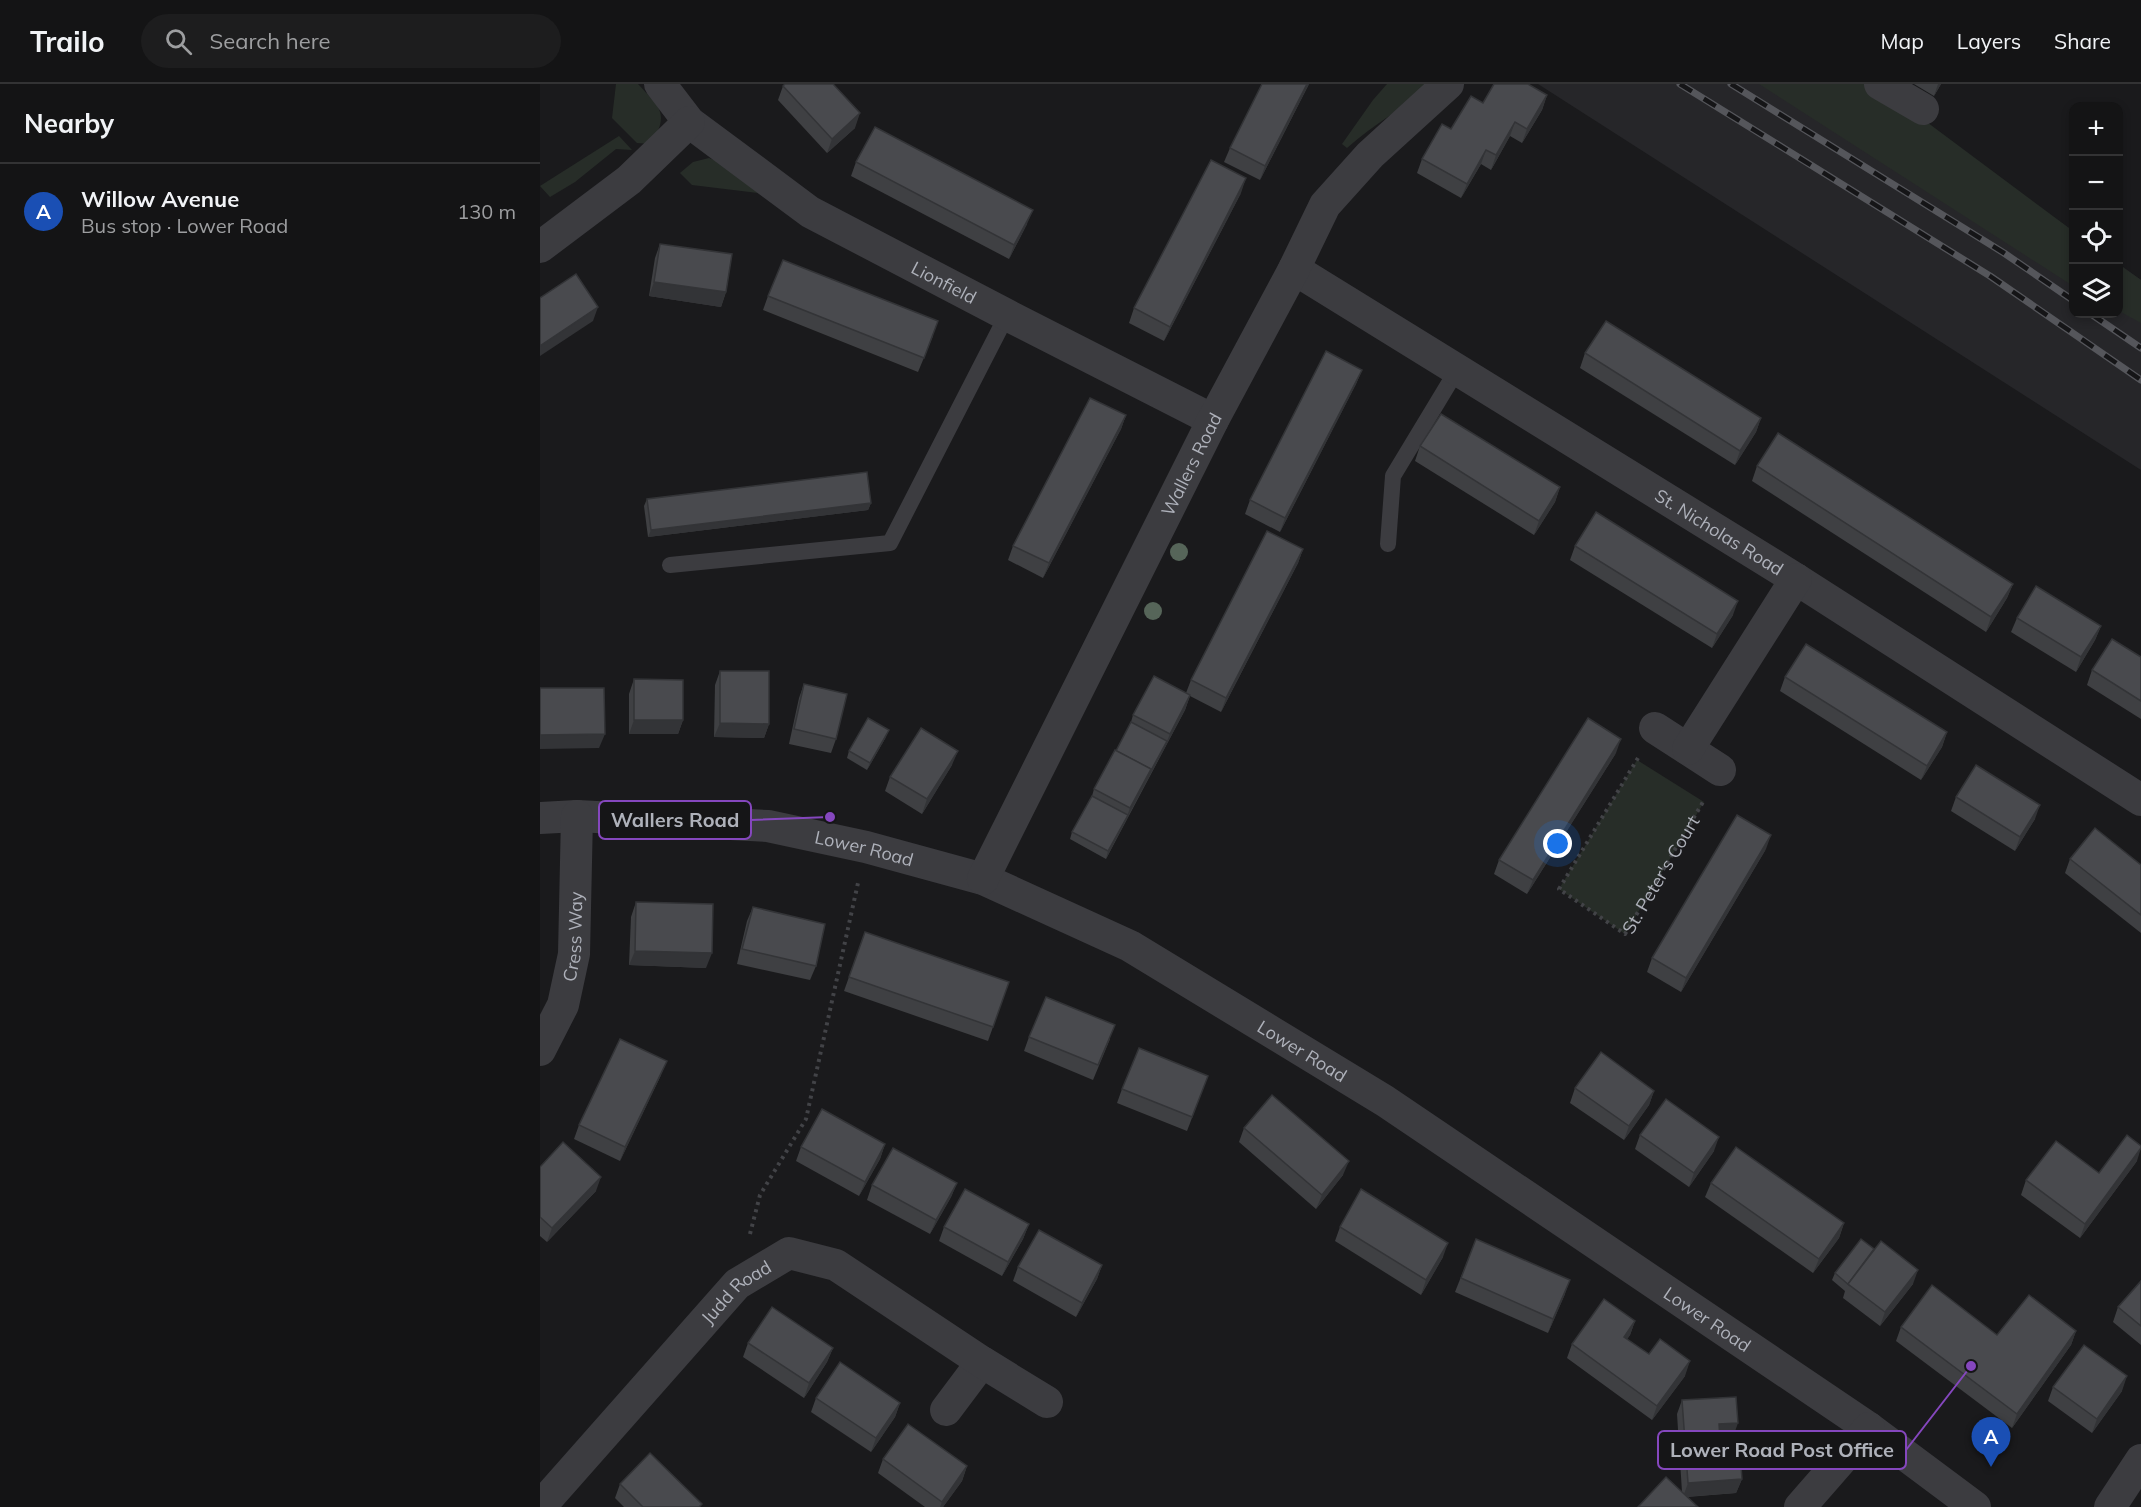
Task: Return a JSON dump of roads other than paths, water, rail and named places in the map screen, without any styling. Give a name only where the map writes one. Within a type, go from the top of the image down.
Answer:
[{"type":"street","name":"Lionfield","points":[[660,84],[690,122],[810,212],[1213,420]]},
{"type":"street","name":"Wallers Road","points":[[983,879],[1213,420],[1294,269],[1324,205],[1370,155],[1448,84]]},
{"type":"street","points":[[1880,84],[1923,109]]},
{"type":"street","points":[[540,247],[629,180],[690,122]]},
{"type":"street","name":"St. Nicholas Road","points":[[1294,269],[1796,579],[2141,800]]},
{"type":"street","points":[[1688,749],[1796,579]]},
{"type":"street","points":[[1655,728],[1720,770]]},
{"type":"street","name":"Lower Road","points":[[540,818],[577,816],[768,826],[866,847],[983,879],[1130,946],[1385,1101],[1869,1428],[1975,1507]]},
{"type":"street","name":"Cress Way","points":[[540,1050],[563,1005],[574,954],[577,816]]},
{"type":"street","name":"Judd Road","points":[[543,1507],[547,1499],[737,1284],[789,1253],[836,1265],[982,1362],[1047,1402]]},
{"type":"street","points":[[946,1410],[982,1362]]},
{"type":"street","points":[[1800,1507],[1869,1428]]},
{"type":"street","points":[[2125,1498],[2141,1460]]},
{"type":"lane","points":[[670,565],[890,543],[1007,315]]},
{"type":"lane","points":[[1388,544],[1393,476],[1457,370]]},
{"type":"railway","points":[[1680,84],[1990,276],[2141,380]]},
{"type":"railway","points":[[1731,84],[2004,253],[2069,298]]},
{"type":"railway","points":[[2097,318],[2141,348]]},
{"type":"place","name":"Wallers Road","points":[[830,817]]},
{"type":"place","name":"Lower Road Post Office","points":[[1971,1366]]},
{"type":"place","name":"Willow Avenue","points":[[1991,1467]]}]
